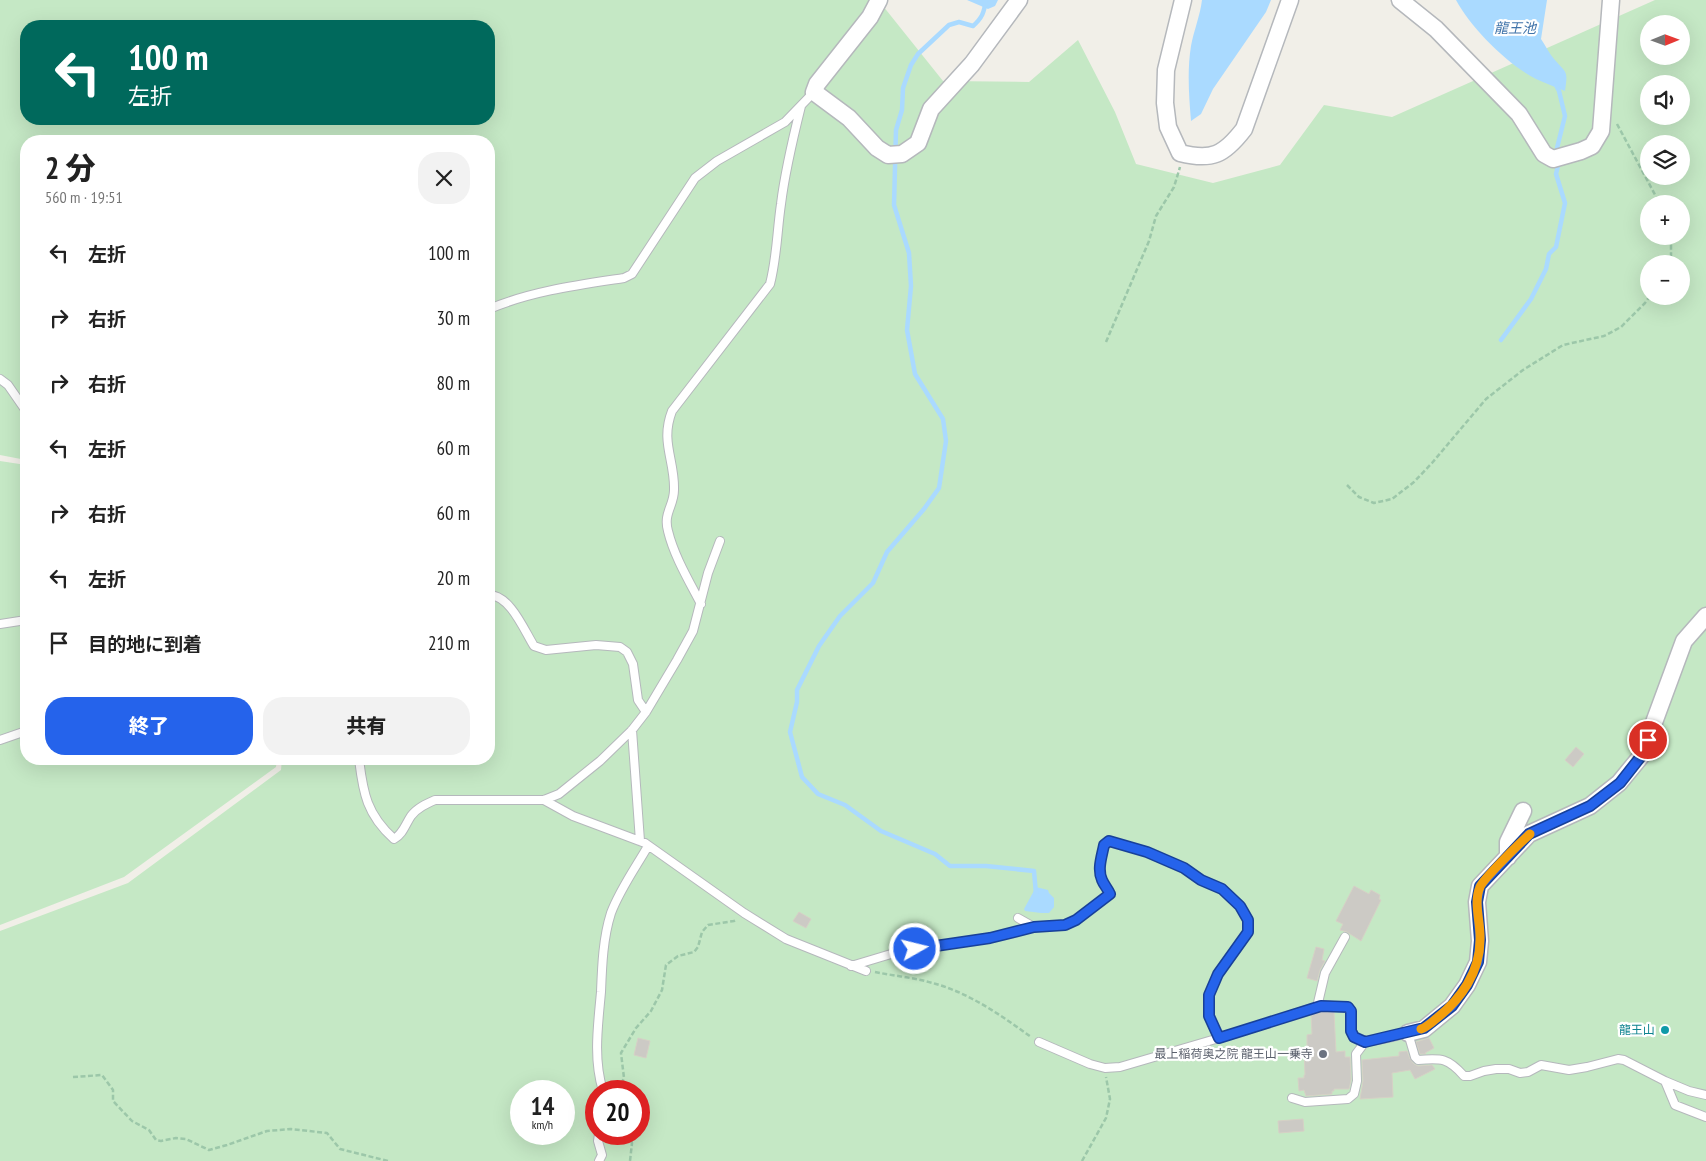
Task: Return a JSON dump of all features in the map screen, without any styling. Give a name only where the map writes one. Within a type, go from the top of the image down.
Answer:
[{"type":"street","points":[[879,0],[870,17],[817,84],[814,92],[849,118],[877,148],[888,155],[902,154],[918,143],[931,109],[972,64],[1019,0]]},
{"type":"street","points":[[1183,0],[1166,70],[1165,103],[1168,128],[1180,152],[1196,157],[1217,155],[1235,142],[1244,129],[1290,0]]},
{"type":"street","points":[[1400,0],[1436,29],[1519,114],[1544,154],[1553,159],[1581,152],[1592,146],[1601,131],[1611,0]]},
{"type":"street","points":[[1408,1033],[1424,1028],[1452,1006],[1467,985],[1478,962],[1480,948],[1477,902],[1480,886],[1529,834],[1590,806],[1620,783],[1642,755],[1684,641],[1706,616]]},
{"type":"street","points":[[1508,857],[1508,842],[1522,811]]},
{"type":"lane","points":[[495,306],[507,301],[541,292],[624,278],[632,274],[695,178],[717,161],[785,122],[814,92]]},
{"type":"lane","points":[[701,605],[675,551],[667,529],[667,513],[674,497],[674,488],[666,437],[667,424],[672,411],[770,284],[776,264],[782,195],[801,106]]},
{"type":"lane","points":[[0,379],[8,385],[20,402]]},
{"type":"lane","points":[[360,765],[362,788],[370,810],[383,830],[394,839],[400,836],[412,815],[422,806],[435,800],[544,800],[559,794],[593,767],[632,730],[646,712],[678,660],[693,631],[708,573],[720,541]]},
{"type":"lane","points":[[495,595],[510,606],[534,646],[546,650],[596,645],[620,648],[627,652],[633,664],[638,700],[646,712]]},
{"type":"lane","points":[[0,624],[20,621]]},
{"type":"lane","points":[[632,730],[640,841]]},
{"type":"lane","points":[[0,740],[20,732]]},
{"type":"lane","points":[[544,800],[573,816],[640,841],[744,913],[786,939],[866,971]]},
{"type":"lane","points":[[851,966],[901,951],[990,938],[1034,927],[1065,925],[1076,920],[1108,898],[1110,894],[1107,885],[1102,880],[1100,867],[1104,845],[1109,841],[1147,852],[1184,868],[1201,880],[1222,889],[1240,906],[1248,920],[1248,932],[1218,974],[1209,995],[1209,1016],[1219,1038]]},
{"type":"lane","points":[[599,1080],[596,1050],[606,932],[620,893],[648,846]]},
{"type":"lane","points":[[1018,918],[1034,927]]},
{"type":"lane","points":[[1317,1007],[1325,973],[1345,937]]},
{"type":"lane","points":[[1039,1042],[1090,1064],[1105,1068],[1120,1067],[1317,1007],[1348,1007],[1351,1011],[1351,1031],[1354,1037],[1365,1042],[1408,1033],[1415,1057],[1418,1060],[1436,1058],[1445,1060],[1454,1064],[1464,1076],[1496,1069],[1509,1069],[1520,1073],[1528,1072],[1540,1065],[1569,1070],[1618,1059],[1624,1060],[1689,1091],[1706,1095]]},
{"type":"lane","points":[[1292,1098],[1305,1102],[1348,1099],[1354,1094],[1357,1081],[1356,1054],[1365,1042]]},
{"type":"lane","points":[[1665,1081],[1675,1105],[1706,1116]]},
{"type":"lane","points":[[599,1145],[602,1155],[599,1161]]},
{"type":"path","points":[[1616,122],[1655,195]]},
{"type":"path","points":[[1106,342],[1149,241],[1156,216],[1174,187],[1184,153]]},
{"type":"path","points":[[1347,484],[1359,497],[1374,503],[1392,499],[1414,482],[1486,400],[1523,370],[1564,346],[1604,336],[1621,326],[1643,305]]},
{"type":"path","points":[[623,1080],[621,1053],[636,1028],[651,1011],[662,990],[666,965],[678,956],[694,952],[698,948],[702,932],[708,925],[734,921],[744,913]]},
{"type":"path","points":[[866,971],[935,983],[966,995],[1002,1016],[1039,1042]]},
{"type":"path","points":[[1082,1161],[1106,1118],[1110,1099],[1105,1068]]},
{"type":"path","points":[[73,1077],[102,1075],[113,1090],[113,1101],[132,1120],[148,1130],[156,1140],[186,1138],[209,1150],[227,1146],[267,1131],[291,1129],[327,1133],[340,1149],[388,1161]]},
{"type":"path","points":[[630,1161],[632,1145]]},
{"type":"green space","points":[[0,0],[883,0],[883,6],[943,81],[1029,82],[1078,40],[1115,112],[1136,164],[1213,183],[1280,165],[1324,105],[1392,117],[1655,0],[1706,0],[1706,1161],[0,1161],[0,931],[128,883],[281,770],[281,765],[495,765],[495,135],[20,135],[20,459],[0,455]]},
{"type":"green space","points":[[0,461],[20,464],[20,765],[276,765],[124,877],[0,925]]},
{"type":"water","points":[[967,0],[998,0],[995,6],[988,9]]},
{"type":"water","points":[[1202,0],[1271,0],[1266,12],[1213,89],[1201,114],[1191,121],[1189,64],[1192,40]]},
{"type":"water","name":"龍王池","points":[[1456,0],[1547,0],[1541,39],[1552,57],[1566,73],[1565,91],[1536,79],[1502,55],[1480,33]]},
{"type":"water","points":[[1036,887],[1048,890],[1054,898],[1054,907],[1049,913],[1025,911],[1024,909]]},
{"type":"building","points":[[1576,747],[1584,754],[1573,767],[1565,760]]},
{"type":"building","points":[[1354,886],[1369,894],[1371,890],[1380,895],[1379,899],[1381,900],[1361,941],[1340,930],[1343,924],[1336,921]]},
{"type":"building","points":[[799,912],[811,919],[806,928],[793,921]]},
{"type":"building","points":[[1316,947],[1324,949],[1322,960],[1325,961],[1317,981],[1307,978]]},
{"type":"building","points":[[1320,1011],[1334,1012],[1336,1052],[1345,1051],[1345,1057],[1350,1057],[1351,1080],[1349,1089],[1334,1089],[1332,1094],[1306,1096],[1304,1090],[1299,1091],[1298,1078],[1304,1078],[1305,1075],[1304,1049],[1307,1049],[1307,1035],[1312,1034],[1311,1014]]},
{"type":"building","points":[[638,1038],[650,1041],[646,1058],[634,1055]]},
{"type":"building","points":[[1429,1038],[1434,1048],[1426,1054],[1420,1054],[1416,1042]]},
{"type":"building","points":[[1407,1051],[1414,1064],[1418,1066],[1432,1065],[1435,1069],[1415,1079],[1410,1070],[1392,1073],[1393,1097],[1360,1099],[1363,1081],[1362,1060],[1399,1056],[1399,1052]]},
{"type":"building","points":[[1303,1119],[1304,1131],[1279,1133],[1278,1121]]},
{"type":"waterway","points":[[986,0],[982,15],[973,26],[959,22],[949,25],[918,54],[911,65],[903,88],[902,110],[896,130],[894,205],[909,253],[911,286],[907,330],[915,374],[943,419],[946,441],[939,488],[924,509],[887,552],[873,583],[840,616],[819,646],[797,690],[797,702],[790,732],[802,777],[818,794],[845,805],[881,831],[935,854],[950,866],[986,866],[1034,871],[1036,894]]},
{"type":"waterway","points":[[1501,340],[1531,299],[1546,269],[1549,254],[1556,247],[1565,203],[1556,174],[1558,166],[1557,148],[1565,116],[1559,91],[1555,83]]},
{"type":"slow traffic","points":[[1421,1029],[1452,1006],[1467,985],[1478,962],[1480,940],[1477,902],[1480,886],[1530,834]]},
{"type":"place","name":"龍王山","points":[[1665,1030]]},
{"type":"place","name":"最上稲荷奥之院 龍王山一乗寺","points":[[1323,1054]]},
{"type":"route","points":[[915,949],[990,938],[1034,927],[1065,925],[1076,920],[1108,898],[1110,894],[1107,885],[1102,880],[1100,867],[1104,845],[1109,841],[1147,852],[1184,868],[1201,880],[1222,889],[1240,906],[1248,920],[1248,932],[1218,974],[1209,995],[1209,1016],[1219,1038],[1321,1006],[1348,1007],[1351,1011],[1351,1031],[1354,1037],[1365,1042],[1408,1033],[1424,1028],[1452,1006],[1467,985],[1478,962],[1480,940],[1477,902],[1480,886],[1529,834],[1590,806],[1620,783],[1642,755],[1648,740]]}]
